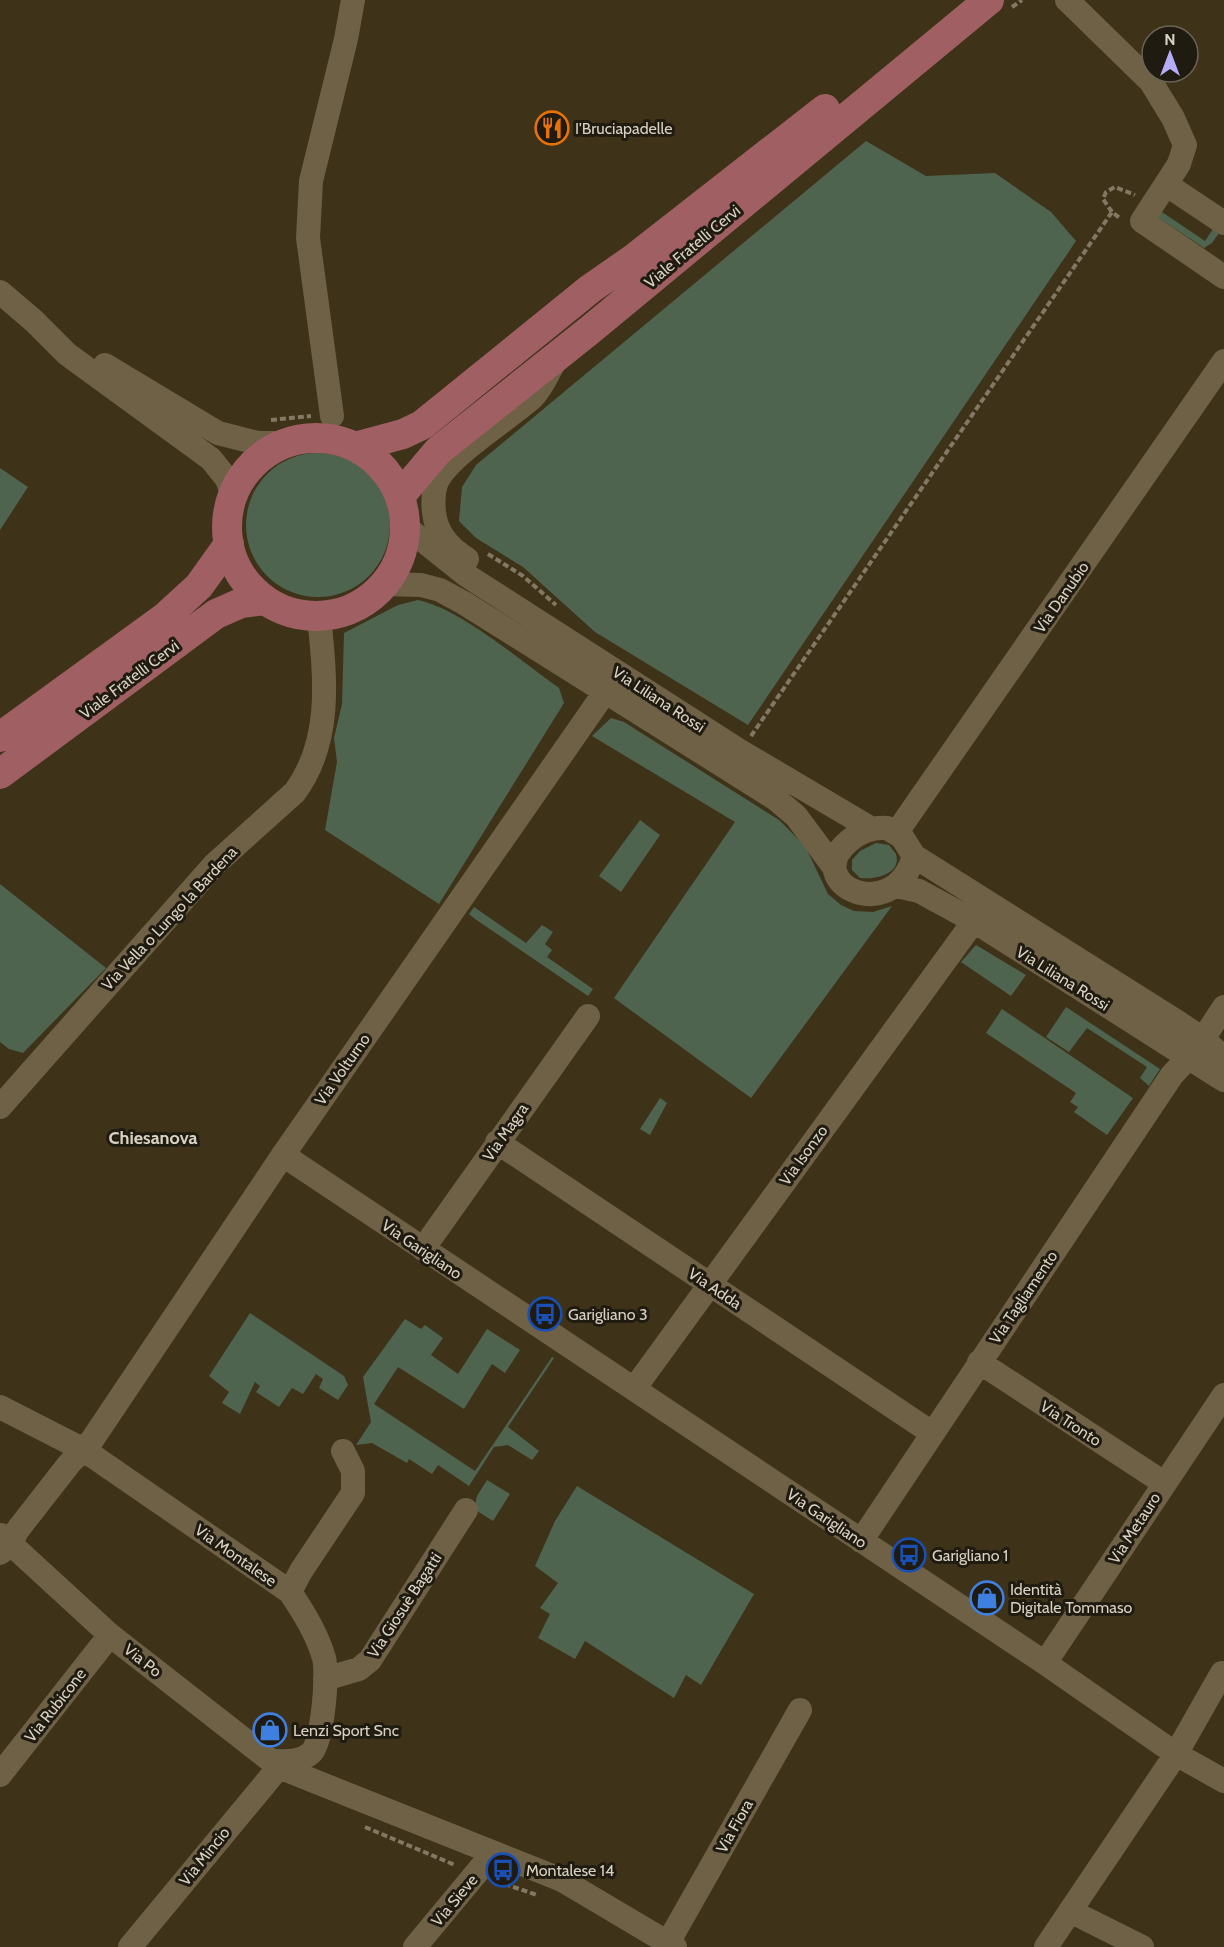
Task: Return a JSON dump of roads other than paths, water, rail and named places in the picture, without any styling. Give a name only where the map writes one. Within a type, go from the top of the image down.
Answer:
[{"type":"main road","name":"Viale Fratelli Cervi","points":[[355,447],[403,434],[422,425],[590,289],[633,259],[817,117],[957,0]]},
{"type":"main road","name":"Viale Fratelli Cervi","points":[[400,496],[438,451],[557,357],[989,0]]},
{"type":"main road","name":"Viale Fratelli Cervi","points":[[314,438],[342,442],[355,447],[382,467],[400,496],[406,526],[400,557],[385,584],[355,607],[319,616],[300,615],[265,600],[242,576],[229,544],[228,512],[233,496],[249,469],[273,449],[287,443],[314,438]]},
{"type":"main road","name":"Viale Fratelli Cervi","points":[[0,737],[164,618],[199,586],[229,544]]},
{"type":"main road","name":"Viale Fratelli Cervi","points":[[0,774],[216,614],[241,603],[265,600]]},
{"type":"street","points":[[332,416],[308,238],[311,181],[346,39],[353,0]]},
{"type":"street","points":[[1067,0],[1151,82],[1173,118],[1185,145],[1179,164],[1167,185],[1142,220],[1224,277]]},
{"type":"street","points":[[1167,185],[1224,223]]},
{"type":"street","points":[[0,292],[34,321],[67,354],[211,459],[227,479],[233,496]]},
{"type":"street","points":[[34,321],[218,433],[258,442],[287,443]]},
{"type":"street","points":[[553,631],[516,592],[495,574],[451,548],[440,534],[434,518],[433,499],[437,483],[445,470],[533,397],[557,357]]},
{"type":"street","name":"Via Danubio","points":[[897,832],[1224,361]]},
{"type":"street","name":"Via Liliana Rossi","points":[[406,526],[450,564],[553,631],[749,739],[872,829],[887,828],[897,832],[914,856],[1196,1048],[1224,1080]]},
{"type":"street","name":"Via Liliana Rossi","points":[[385,584],[421,585],[440,590],[776,799],[796,816],[834,867],[836,878],[853,891],[873,894],[897,886],[920,891],[1196,1048],[1224,1058]]},
{"type":"street","name":"Via Vella o Lungo la Bardena","points":[[0,1107],[214,865],[295,792],[305,778],[318,740],[326,704],[319,616]]},
{"type":"street","name":"Via Volturno","points":[[4,1544],[69,1464],[84,1450],[282,1155],[605,692]]},
{"type":"street","points":[[834,867],[843,846],[872,829]]},
{"type":"street","points":[[897,886],[909,873],[914,856]]},
{"type":"street","name":"Via Isonzo","points":[[634,1389],[974,921]]},
{"type":"street","name":"Via Tagliamento","points":[[861,1541],[1172,1075],[1196,1048],[1224,1007]]},
{"type":"street","name":"Via Magra","points":[[423,1249],[588,1016]]},
{"type":"street","name":"Via Adda","points":[[497,1142],[932,1433]]},
{"type":"street","name":"Via Garigliano","points":[[282,1155],[1045,1663],[1176,1755],[1224,1780]]},
{"type":"street","name":"Via Tronto","points":[[979,1362],[1164,1483]]},
{"type":"street","name":"Via Metauro","points":[[1045,1663],[1224,1395]]},
{"type":"street","name":"Via Montalese","points":[[0,1407],[84,1450],[290,1592],[309,1620],[324,1658],[325,1679],[320,1732],[313,1752],[282,1767]]},
{"type":"street","points":[[290,1592],[301,1571],[353,1493],[353,1471],[343,1451]]},
{"type":"street","name":"Via Giosuè Bagatti","points":[[325,1679],[359,1669],[370,1660],[466,1510]]},
{"type":"street","name":"Via Po","points":[[4,1544],[110,1635],[282,1767]]},
{"type":"street","name":"Via Rubicone","points":[[0,1775],[110,1635]]},
{"type":"street","points":[[1046,1947],[1176,1755],[1222,1673]]},
{"type":"street","name":"Via Fiora","points":[[672,1944],[800,1710]]},
{"type":"street","points":[[282,1767],[562,1880],[672,1944]]},
{"type":"street","name":"Via Mincio","points":[[130,1947],[282,1767]]},
{"type":"street","name":"Via Sieve","points":[[415,1947],[493,1853]]},
{"type":"street","points":[[1071,1911],[1142,1947]]},
{"type":"place","name":"I'Bruciapadelle","points":[[552,128]]},
{"type":"place","name":"Garigliano 3","points":[[545,1314]]},
{"type":"place","name":"Garigliano 1","points":[[909,1555]]},
{"type":"place","name":"Identità Digitale Tommaso","points":[[987,1598]]},
{"type":"place","name":"Lenzi Sport Snc","points":[[270,1730]]},
{"type":"place","name":"Montalese 14","points":[[503,1870]]},
{"type":"district","name":"Chiesanova","points":[[153,1138]]}]
